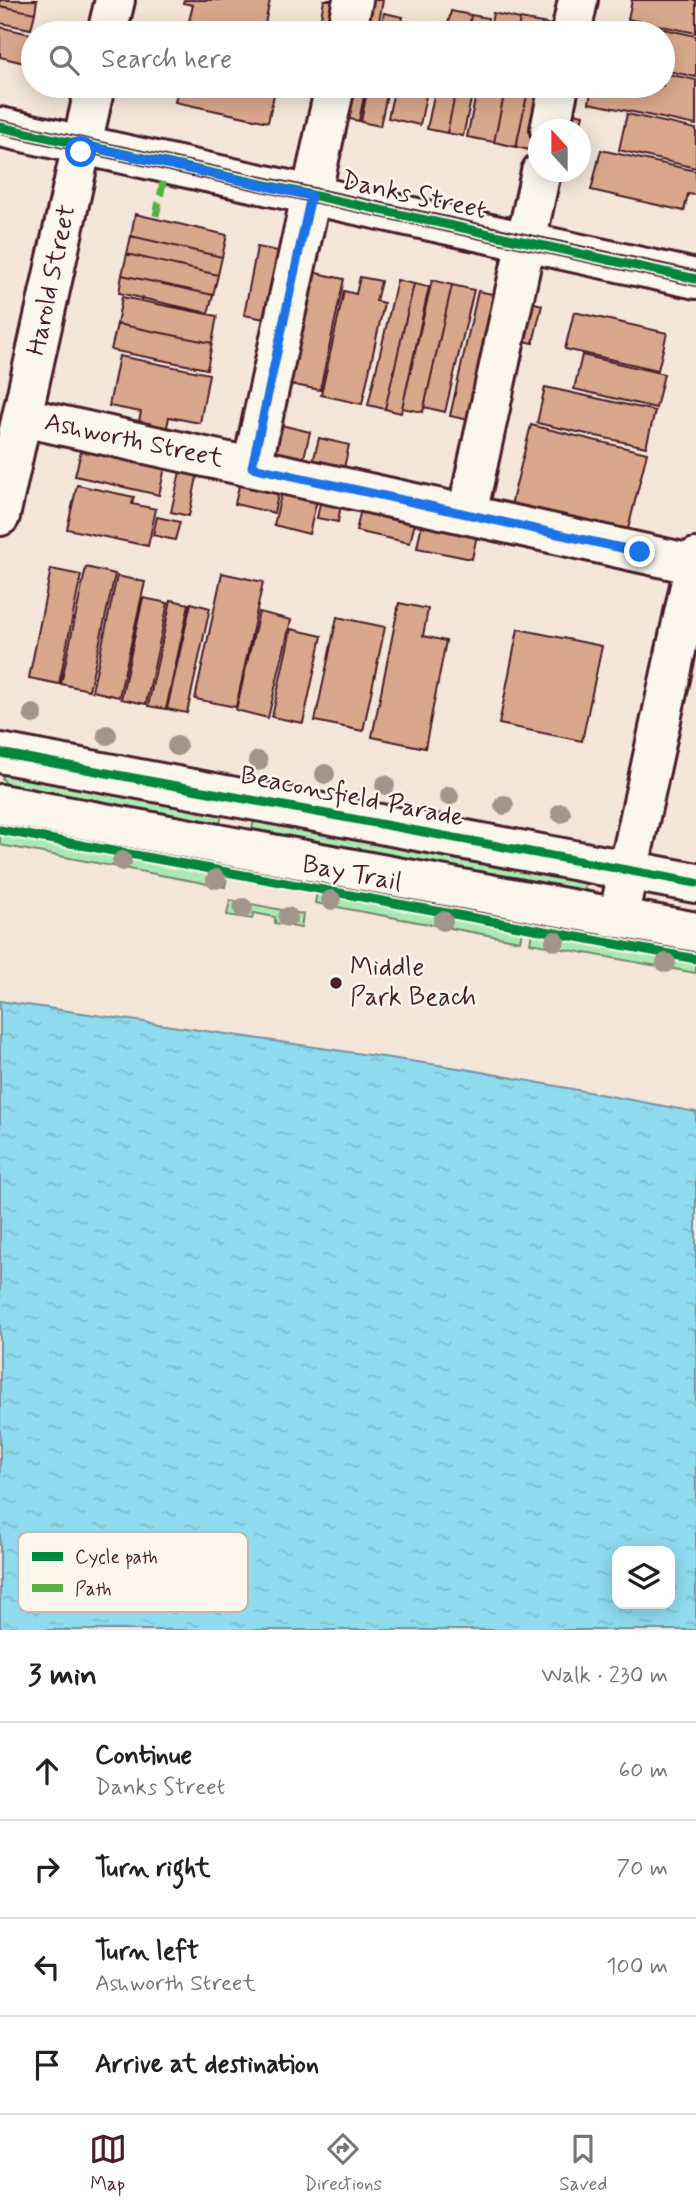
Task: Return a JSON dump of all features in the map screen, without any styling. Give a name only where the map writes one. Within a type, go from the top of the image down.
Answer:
[{"type":"street","points":[[110,21],[115,0]]},
{"type":"street","points":[[349,21],[354,0]]},
{"type":"street","points":[[574,21],[578,0]]},
{"type":"street","name":"Harold Street","points":[[0,516],[12,439],[92,98]]},
{"type":"street","points":[[252,467],[332,98]]},
{"type":"street","points":[[552,119],[557,98]]},
{"type":"street","name":"Danks Street","points":[[0,127],[696,279]]},
{"type":"street","points":[[467,514],[539,182]]},
{"type":"street","name":"Ashworth Street","points":[[12,439],[252,467],[696,562]]},
{"type":"street","points":[[618,918],[696,562]]},
{"type":"street","name":"Beaconsfield Parade","points":[[0,752],[696,883]]},
{"type":"street","points":[[0,804],[696,932]]},
{"type":"green space","points":[[4,773],[223,810],[220,823],[6,784],[2,778]]},
{"type":"green space","points":[[255,816],[587,881],[584,890],[573,889],[252,829]]},
{"type":"green space","points":[[0,835],[227,877],[225,887],[0,845]]},
{"type":"green space","points":[[317,893],[522,931],[520,941],[315,903]]},
{"type":"green space","points":[[230,900],[303,914],[301,928],[275,923],[275,917],[254,913],[252,919],[227,915]]},
{"type":"green space","points":[[532,933],[696,964],[696,973],[530,943]]},
{"type":"water","points":[[0,1001],[465,1069],[696,1112],[696,1630],[0,1630]]},
{"type":"building","points":[[0,0],[37,0],[35,13],[0,6]]},
{"type":"building","points":[[184,0],[270,0],[266,21],[189,21],[193,5],[183,3]]},
{"type":"building","points":[[324,0],[345,0],[340,21],[321,17]]},
{"type":"building","points":[[364,0],[383,0],[379,21],[360,21]]},
{"type":"building","points":[[632,0],[696,0],[696,33],[675,29],[675,21],[628,19]]},
{"type":"building","points":[[0,6],[35,13],[33,21],[21,21],[21,27],[0,23]]},
{"type":"building","points":[[451,11],[471,15],[470,21],[449,21]]},
{"type":"building","points":[[384,13],[403,17],[402,21],[382,21]]},
{"type":"building","points":[[493,13],[520,19],[520,21],[491,21]]},
{"type":"building","points":[[471,15],[488,18],[487,21],[470,21]]},
{"type":"building","points":[[0,27],[21,32],[21,62],[0,57]]},
{"type":"building","points":[[675,31],[696,36],[696,77],[675,73]]},
{"type":"building","points":[[675,76],[696,80],[696,125],[589,103],[590,98],[675,98]]},
{"type":"building","points":[[176,98],[273,98],[268,122],[175,102]]},
{"type":"building","points":[[344,98],[364,98],[359,121],[340,117]]},
{"type":"building","points":[[366,98],[386,98],[380,126],[361,122]]},
{"type":"building","points":[[392,98],[426,98],[420,125],[388,118]]},
{"type":"building","points":[[433,98],[454,98],[447,133],[427,129]]},
{"type":"building","points":[[454,98],[471,98],[463,136],[447,133]]},
{"type":"building","points":[[475,98],[503,98],[494,142],[467,137]]},
{"type":"building","points":[[503,98],[526,98],[516,147],[494,142]]},
{"type":"building","points":[[526,98],[550,98],[542,119],[528,119],[528,150],[516,147]]},
{"type":"building","points":[[565,111],[583,115],[582,119],[563,119]]},
{"type":"building","points":[[627,114],[696,129],[696,168],[619,150]]},
{"type":"building","points":[[601,150],[696,171],[696,195],[688,194],[684,211],[591,190]]},
{"type":"building","points":[[135,214],[227,235],[222,257],[131,236]]},
{"type":"building","points":[[131,236],[222,257],[218,275],[127,254]]},
{"type":"building","points":[[257,247],[293,254],[280,322],[244,315]]},
{"type":"building","points":[[127,254],[218,275],[213,295],[122,275]]},
{"type":"building","points":[[307,271],[344,279],[320,390],[284,383]]},
{"type":"building","points":[[122,275],[213,295],[208,313],[119,293]]},
{"type":"building","points":[[360,277],[381,281],[376,301],[384,303],[362,404],[321,395],[344,291],[356,294]]},
{"type":"building","points":[[397,280],[414,284],[385,409],[368,405]]},
{"type":"building","points":[[432,280],[452,285],[423,412],[402,408]]},
{"type":"building","points":[[414,284],[429,287],[401,413],[385,409]]},
{"type":"building","points":[[452,285],[474,290],[445,412],[424,407]]},
{"type":"building","points":[[478,291],[511,298],[483,423],[450,416]]},
{"type":"building","points":[[122,297],[217,316],[212,343],[117,324]]},
{"type":"building","points":[[524,300],[542,305],[533,343],[515,339]]},
{"type":"building","points":[[574,312],[667,333],[658,370],[565,349]]},
{"type":"building","points":[[117,324],[212,343],[207,369],[111,350]]},
{"type":"building","points":[[582,355],[664,374],[656,408],[574,389]]},
{"type":"building","points":[[119,356],[209,374],[200,423],[169,417],[166,432],[138,426],[141,412],[109,406]]},
{"type":"building","points":[[545,387],[655,411],[646,447],[537,423]]},
{"type":"building","points":[[277,424],[310,432],[302,466],[269,457]]},
{"type":"building","points":[[531,425],[647,453],[627,533],[511,505]]},
{"type":"building","points":[[319,438],[349,445],[343,473],[312,466]]},
{"type":"building","points":[[84,439],[167,458],[159,495],[75,476]]},
{"type":"building","points":[[182,463],[199,467],[189,516],[171,512]]},
{"type":"building","points":[[241,477],[280,486],[274,513],[235,504]]},
{"type":"building","points":[[77,485],[134,497],[132,504],[156,509],[148,546],[67,529]]},
{"type":"building","points":[[283,487],[318,495],[309,534],[274,525]]},
{"type":"building","points":[[322,494],[342,498],[338,522],[317,518]]},
{"type":"building","points":[[363,500],[417,514],[410,543],[356,531]]},
{"type":"building","points":[[424,513],[479,525],[472,559],[417,548]]},
{"type":"building","points":[[157,517],[180,522],[175,540],[153,535]]},
{"type":"building","points":[[86,567],[115,574],[89,690],[61,684]]},
{"type":"building","points":[[51,569],[81,575],[59,684],[29,678]]},
{"type":"building","points":[[222,573],[263,582],[236,707],[195,699]]},
{"type":"building","points":[[117,576],[145,582],[119,697],[92,691]]},
{"type":"building","points":[[143,598],[168,603],[146,704],[121,699]]},
{"type":"building","points":[[171,600],[189,604],[166,709],[148,706]]},
{"type":"building","points":[[191,603],[210,608],[187,713],[167,709]]},
{"type":"building","points":[[399,603],[428,609],[423,636],[446,641],[425,748],[372,737]]},
{"type":"building","points":[[259,612],[291,620],[268,718],[236,710]]},
{"type":"building","points":[[337,617],[385,627],[363,731],[315,721]]},
{"type":"building","points":[[291,629],[322,636],[303,723],[272,717]]},
{"type":"building","points":[[518,629],[602,646],[582,741],[499,724]]},
{"type":"tram line","points":[[0,120],[696,271]]},
{"type":"tram line","points":[[0,134],[696,286]]},
{"type":"marked path","points":[[156,216],[164,178]]},
{"type":"cycle path","points":[[0,127],[696,279]]},
{"type":"cycle path","points":[[0,753],[696,883]]},
{"type":"cycle path","name":"Bay Trail","points":[[0,830],[696,959]]},
{"type":"place","name":"Middle Park Beach","points":[[336,983]]},
{"type":"route","points":[[81,152],[82,145],[311,196],[252,467],[640,552]]}]
